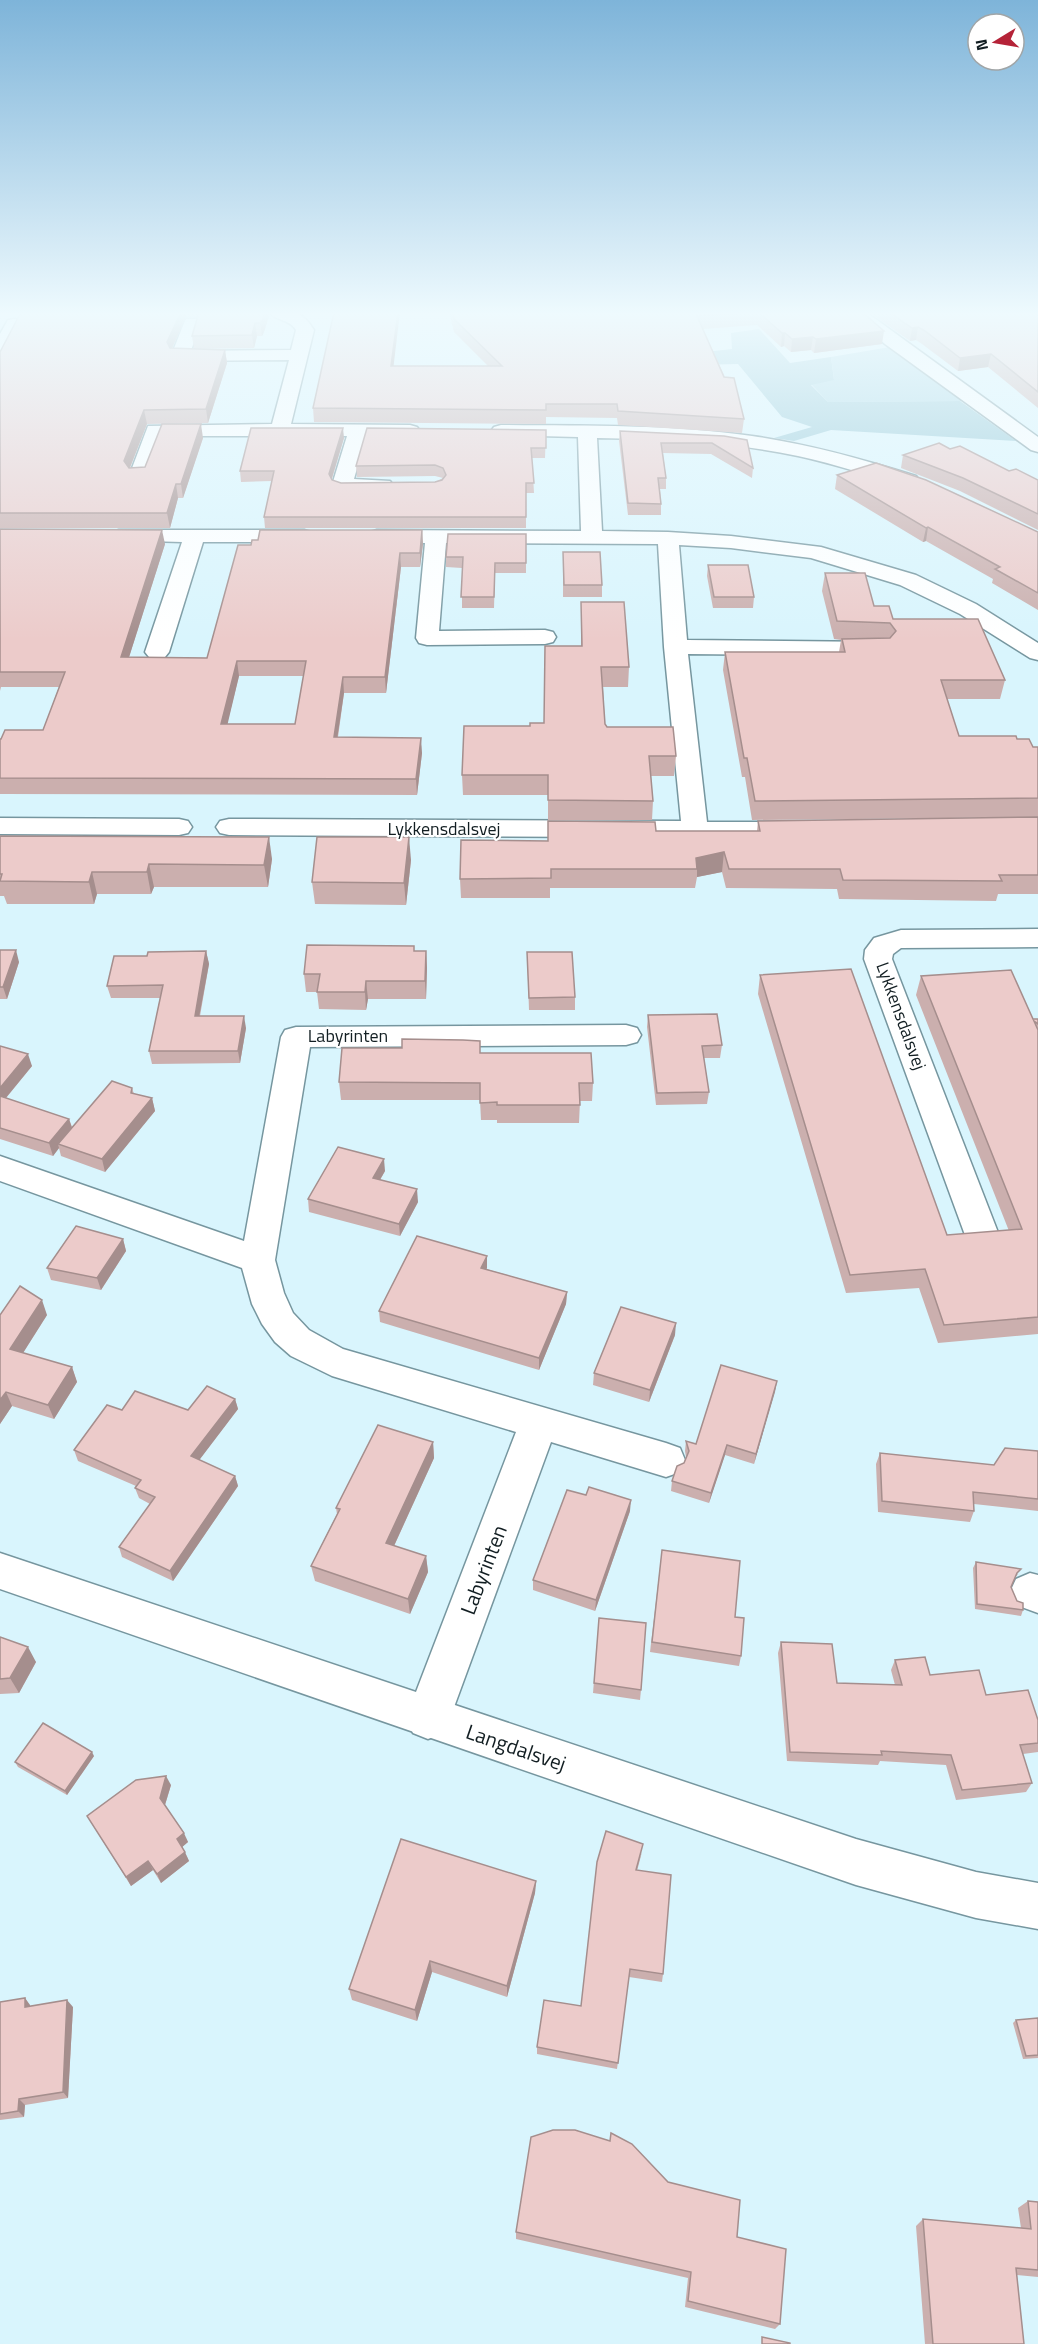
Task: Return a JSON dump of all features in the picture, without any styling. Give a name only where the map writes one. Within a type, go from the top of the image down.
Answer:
[{"type":"street","points":[[279,430],[281,421]]},
{"type":"street","points":[[1004,421],[1038,446]]},
{"type":"street","points":[[139,476],[155,430],[427,431]]},
{"type":"street","points":[[358,431],[342,485],[400,484]]},
{"type":"street","points":[[484,431],[681,435],[773,445],[858,464],[924,485]]},
{"type":"street","points":[[587,432],[592,536]]},
{"type":"street","points":[[103,536],[322,536]]},
{"type":"street","points":[[157,652],[195,536]]},
{"type":"street","points":[[356,536],[668,538],[731,542],[813,552],[908,580],[968,609],[1038,653]]},
{"type":"street","points":[[436,536],[427,638],[545,637]]},
{"type":"street","points":[[668,538],[676,647],[695,831]]},
{"type":"street","points":[[676,647],[878,649]]},
{"type":"street","points":[[0,826],[179,827]]},
{"type":"street","name":"Lykkensdalsvej","points":[[229,827],[695,831],[825,829]]},
{"type":"street","name":"Lykkensdalsvej","points":[[982,1235],[878,959],[878,952],[883,945],[901,939],[1038,938]]},
{"type":"street","name":"Labyrinten","points":[[626,1035],[296,1037],[258,1260],[264,1292],[274,1316],[295,1340],[332,1361],[666,1460]]},
{"type":"street","points":[[0,1168],[258,1260]]},
{"type":"street","name":"Labyrinten","points":[[428,1718],[539,1422]]},
{"type":"street","name":"Langdalsvej","points":[[0,1571],[856,1862],[976,1895],[1038,1906]]},
{"type":"shaded area","points":[[795,421],[989,421],[1016,441],[831,430],[794,441],[774,438],[812,427]]},
{"type":"building","points":[[0,421],[140,421],[124,461],[129,468],[145,467],[162,424],[201,424],[181,484],[176,484],[167,513],[0,513]]},
{"type":"building","points":[[251,428],[343,428],[329,474],[332,480],[341,483],[435,482],[442,480],[446,475],[443,468],[435,465],[356,466],[367,428],[546,430],[546,448],[531,448],[534,483],[526,483],[526,517],[264,517],[274,471],[240,471]]},
{"type":"building","points":[[620,431],[724,436],[747,440],[753,468],[712,443],[661,443],[666,478],[658,478],[661,504],[628,503]]},
{"type":"building","points":[[939,443],[950,449],[960,446],[1009,471],[1016,469],[1038,480],[1038,514],[963,478],[903,455]]},
{"type":"building","points":[[876,463],[926,480],[1038,532],[1038,593],[995,569],[1000,567],[928,527],[926,528],[837,475]]},
{"type":"building","points":[[0,529],[162,530],[121,657],[207,658],[238,545],[251,545],[252,540],[258,540],[260,530],[422,530],[420,553],[400,553],[385,677],[343,677],[334,737],[421,738],[416,779],[0,778],[0,739],[5,730],[43,730],[65,672],[0,672]],"holes":[[[237,661],[306,661],[295,724],[221,724]]]},
{"type":"building","points":[[448,534],[526,534],[526,563],[495,563],[494,597],[461,597],[463,557],[446,557]]},
{"type":"building","points":[[563,552],[600,552],[602,585],[564,585]]},
{"type":"building","points":[[708,565],[748,565],[754,597],[714,597]]},
{"type":"building","points":[[825,573],[865,573],[874,606],[889,606],[893,619],[978,619],[1005,680],[941,680],[959,736],[1016,736],[1017,739],[1029,739],[1033,747],[1038,747],[1038,798],[755,801],[747,758],[744,758],[725,652],[845,652],[842,639],[890,638],[896,631],[890,623],[837,621]]},
{"type":"building","points":[[581,602],[624,602],[629,667],[601,667],[607,727],[673,727],[676,756],[649,756],[653,801],[548,800],[548,775],[462,775],[464,726],[530,726],[530,723],[544,723],[545,646],[582,646]]},
{"type":"building","points":[[1038,817],[1038,875],[999,875],[1002,881],[843,880],[840,869],[729,869],[724,852],[696,858],[697,869],[551,869],[551,878],[460,879],[461,840],[548,841],[548,821],[655,822],[656,831],[760,831],[758,821]]},
{"type":"building","points":[[0,836],[269,837],[264,865],[149,864],[147,872],[92,872],[89,882],[0,881],[2,874],[0,874]]},
{"type":"building","points":[[317,837],[409,837],[404,883],[312,882]]},
{"type":"building","points":[[307,945],[414,946],[414,951],[426,951],[425,981],[366,981],[365,992],[317,992],[320,974],[304,974]]},
{"type":"building","points":[[0,950],[16,950],[3,987],[0,987]]},
{"type":"building","points":[[206,951],[195,1016],[244,1016],[238,1051],[149,1051],[163,985],[107,986],[114,956],[147,956],[148,952]]},
{"type":"building","points":[[527,952],[572,952],[575,997],[529,998]]},
{"type":"building","points":[[851,969],[947,1235],[1022,1229],[921,976],[1011,970],[1033,1019],[1038,1019],[1038,1024],[1034,1021],[1038,1030],[1038,1317],[944,1325],[925,1269],[850,1275],[760,975]]},
{"type":"building","points":[[717,1014],[722,1045],[702,1046],[709,1092],[657,1093],[648,1015]]},
{"type":"building","points":[[402,1039],[480,1041],[480,1053],[591,1053],[593,1083],[579,1083],[580,1105],[497,1105],[497,1102],[480,1103],[480,1083],[339,1082],[342,1048],[402,1048]]},
{"type":"building","points":[[0,1046],[28,1054],[0,1088]]},
{"type":"building","points":[[112,1081],[132,1088],[131,1093],[152,1098],[102,1159],[58,1144]]},
{"type":"building","points":[[0,1096],[69,1119],[49,1143],[0,1128]]},
{"type":"building","points":[[338,1147],[384,1159],[373,1178],[417,1189],[399,1224],[308,1199]]},
{"type":"building","points":[[76,1226],[123,1239],[97,1278],[47,1268]]},
{"type":"building","points":[[417,1236],[487,1256],[481,1268],[567,1292],[539,1358],[379,1311]]},
{"type":"building","points":[[20,1286],[42,1300],[10,1349],[72,1367],[48,1405],[6,1392],[0,1400],[0,1315]]},
{"type":"building","points":[[621,1307],[676,1323],[650,1390],[594,1373]]},
{"type":"building","points":[[721,1365],[777,1381],[756,1454],[727,1445],[711,1493],[672,1481],[677,1466],[684,1463],[689,1451],[686,1441],[696,1444]]},
{"type":"building","points":[[207,1386],[235,1399],[191,1456],[235,1476],[170,1571],[119,1547],[155,1497],[135,1488],[141,1480],[74,1450],[107,1405],[122,1410],[135,1391],[188,1410]]},
{"type":"building","points":[[378,1425],[433,1442],[386,1543],[426,1556],[408,1599],[311,1566],[340,1509],[336,1508]]},
{"type":"building","points":[[1005,1448],[1038,1451],[1038,1499],[973,1492],[974,1511],[882,1501],[880,1453],[994,1465]]},
{"type":"building","points":[[589,1487],[631,1500],[596,1600],[533,1580],[567,1490],[586,1495]]},
{"type":"building","points":[[662,1550],[740,1561],[735,1617],[744,1618],[741,1656],[652,1642]]},
{"type":"building","points":[[976,1562],[1021,1569],[1011,1587],[1017,1601],[1023,1603],[1023,1610],[977,1604]]},
{"type":"building","points":[[599,1618],[646,1623],[641,1690],[594,1683]]},
{"type":"building","points":[[0,1637],[28,1647],[10,1678],[0,1679]]},
{"type":"building","points":[[781,1642],[832,1644],[837,1683],[902,1685],[895,1660],[925,1657],[930,1675],[979,1670],[986,1695],[1028,1690],[1038,1720],[1038,1743],[1020,1745],[1032,1783],[962,1790],[951,1755],[881,1751],[882,1755],[790,1752]]},
{"type":"building","points":[[43,1723],[92,1752],[65,1791],[15,1762]]},
{"type":"building","points":[[166,1776],[160,1798],[184,1833],[177,1839],[185,1852],[157,1874],[148,1861],[126,1877],[87,1816],[136,1780]]},
{"type":"building","points":[[606,1831],[643,1844],[636,1870],[671,1875],[663,1974],[630,1969],[618,2063],[537,2047],[544,2000],[581,2006],[597,1862]]},
{"type":"building","points":[[401,1839],[536,1881],[507,1986],[430,1961],[415,2010],[349,1989]]},
{"type":"building","points":[[25,1998],[25,2007],[67,2000],[63,2092],[19,2099],[18,2111],[0,2114],[0,2002]]},
{"type":"building","points":[[1038,2018],[1038,2055],[1026,2056],[1016,2020]]},
{"type":"building","points":[[553,2130],[575,2130],[610,2141],[611,2133],[632,2144],[668,2182],[740,2200],[737,2237],[786,2249],[780,2324],[688,2301],[691,2272],[516,2232],[531,2137]]},
{"type":"building","points":[[1028,2201],[1038,2202],[1038,2270],[1016,2268],[1024,2344],[933,2344],[923,2219],[1031,2229]]},
{"type":"building","points":[[762,2337],[790,2343],[790,2344],[762,2344]]}]
